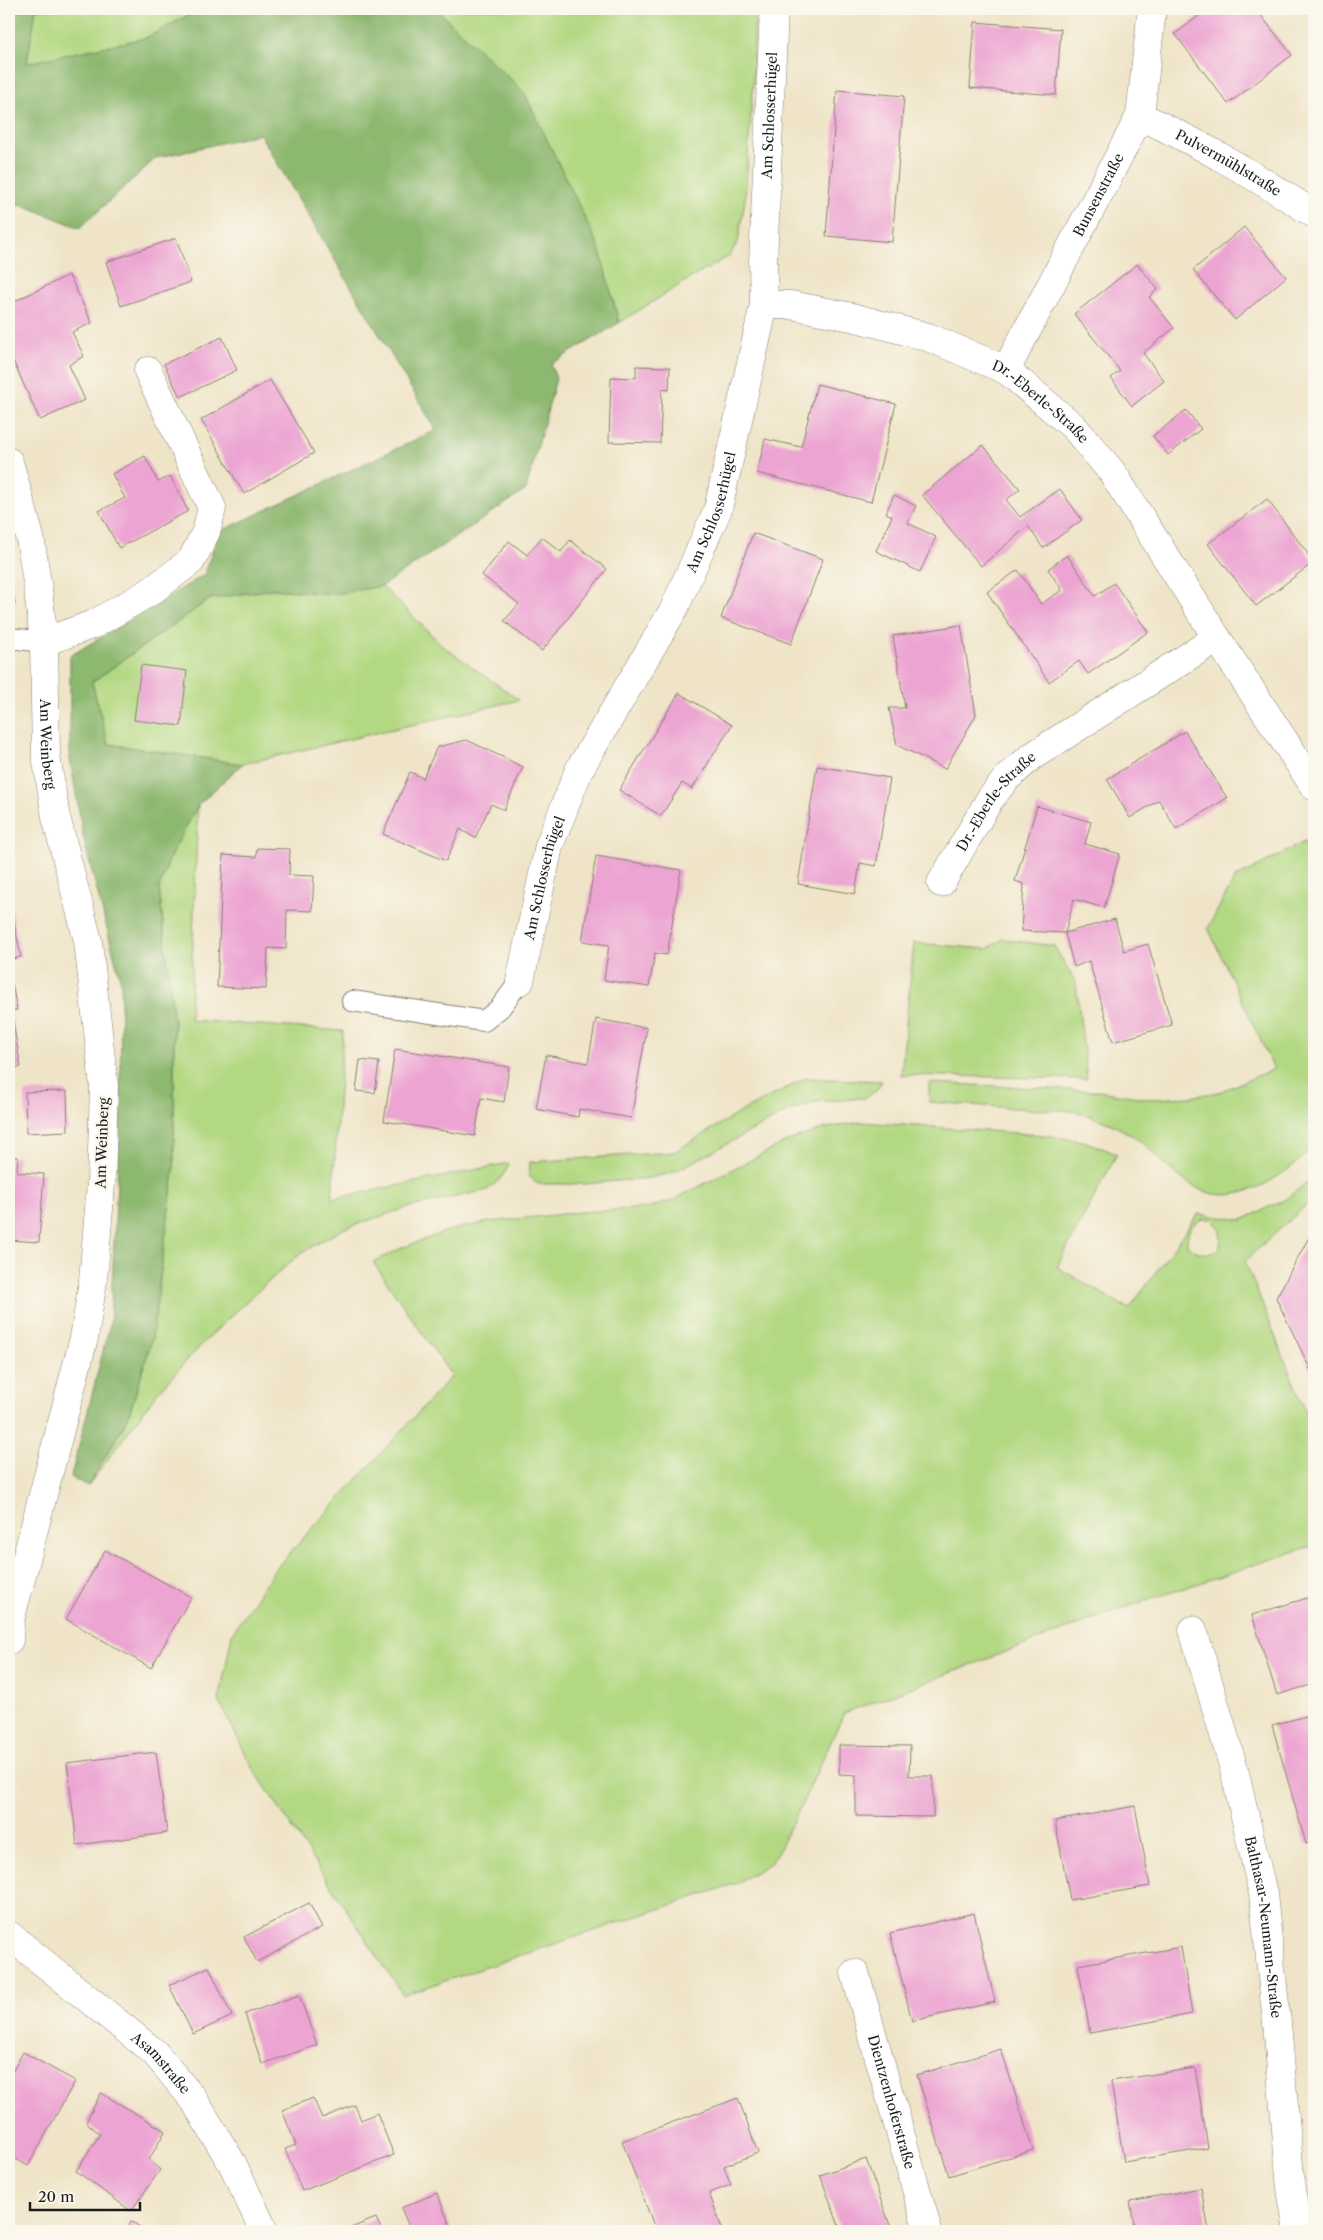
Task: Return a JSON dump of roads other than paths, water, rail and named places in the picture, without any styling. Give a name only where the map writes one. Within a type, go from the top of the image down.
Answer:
[{"type":"street","name":"Am Schlosserhügel","points":[[520,981],[548,846],[579,770],[674,609],[718,509],[764,305],[763,262],[774,9]]},
{"type":"street","name":"Bunsenstraße","points":[[1006,370],[1140,116],[1152,9]]},
{"type":"street","name":"Pulvermühlstraße","points":[[1140,116],[1195,141],[1249,172],[1314,214]]},
{"type":"street","name":"Dr.-Eberle-Straße","points":[[764,305],[790,305],[852,317],[928,337],[1006,370],[1074,427],[1112,472],[1217,638],[1314,786]]},
{"type":"street","points":[[44,642],[94,624],[150,592],[191,561],[206,532],[212,508],[148,371]]},
{"type":"street","name":"Am Weinberg","points":[[9,462],[30,536],[44,642],[48,765],[56,818],[88,941],[104,1086],[101,1184],[93,1281],[84,1338],[10,1621],[9,1640]]},
{"type":"street","name":"Dr.-Eberle-Straße","points":[[941,883],[990,799],[1007,778],[1031,756],[1217,638]]},
{"type":"street","name":"Balthasar-Neumann-Straße","points":[[1193,1630],[1234,1769],[1263,1894],[1277,2023],[1291,2189],[1298,2231]]},
{"type":"street","name":"Asamstraße","points":[[9,1935],[155,2053],[194,2100],[233,2165],[264,2231]]},
{"type":"street","name":"Dientzenhoferstraße","points":[[855,1973],[928,2231]]},
{"type":"lane","points":[[9,638],[44,642]]},
{"type":"lane","points":[[352,1001],[484,1020],[500,1008],[520,981]]}]
